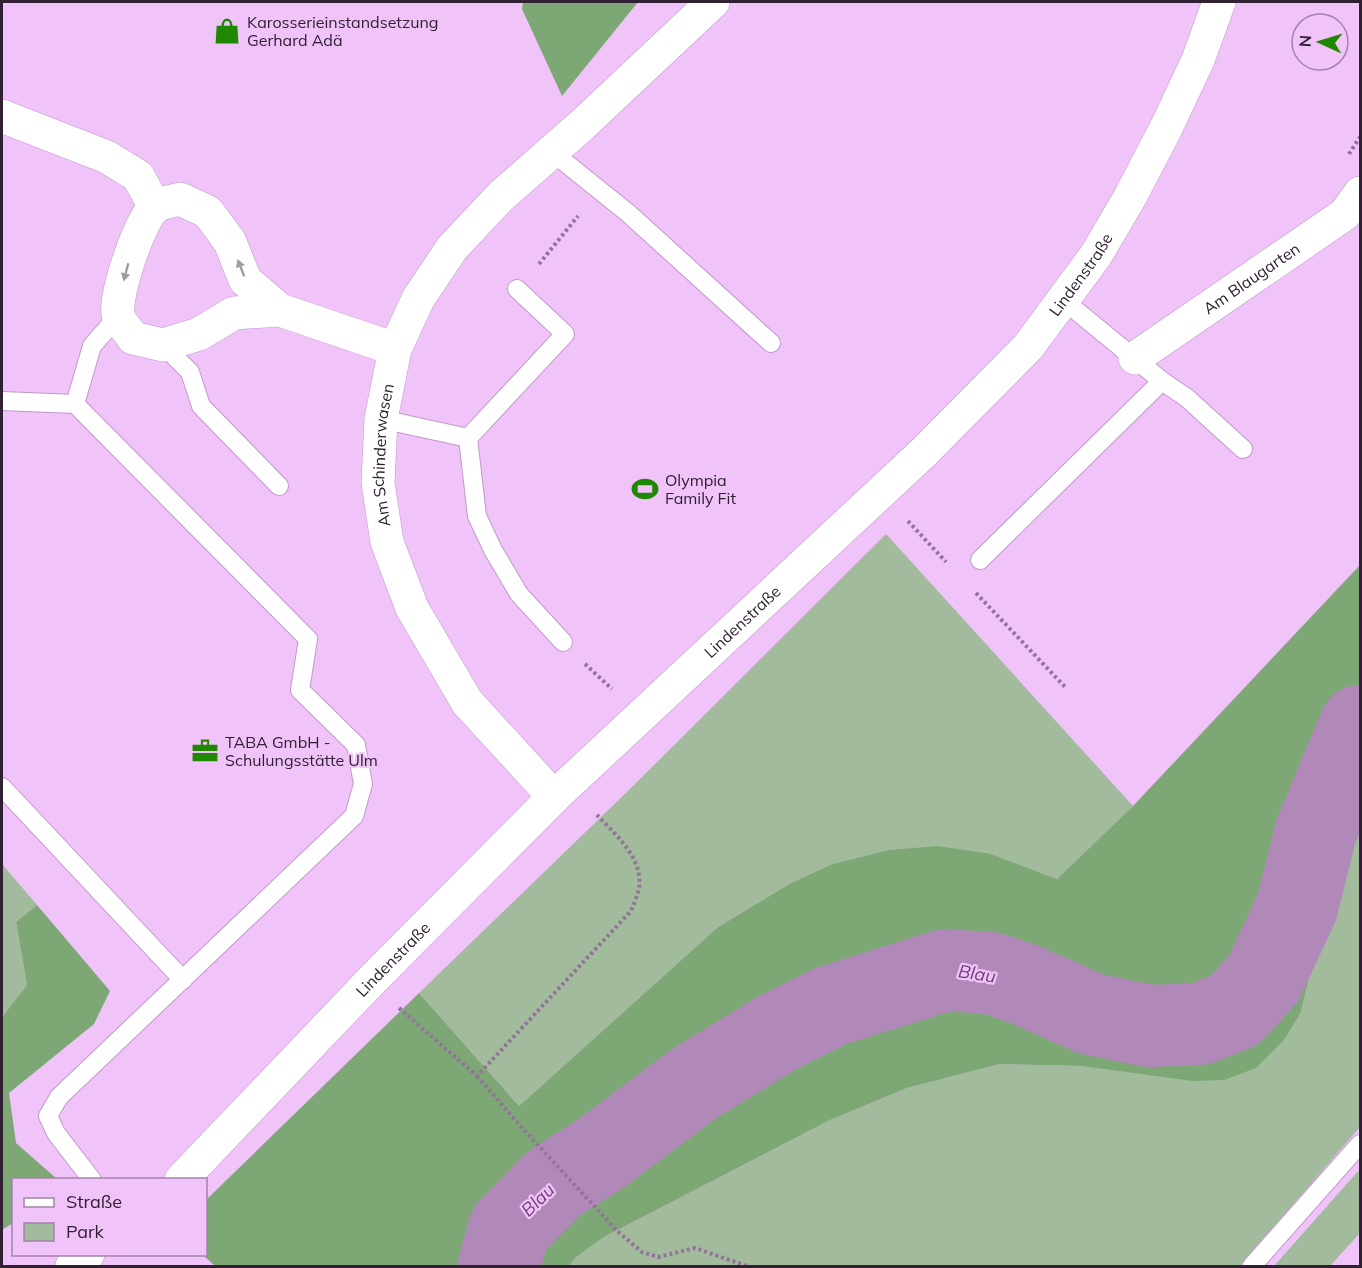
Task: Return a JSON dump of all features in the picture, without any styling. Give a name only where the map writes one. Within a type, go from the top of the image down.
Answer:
[{"type":"street","name":"Am Schinderwasen","points":[[561,790],[466,702],[412,609],[387,542],[378,483],[381,419],[395,349],[418,299],[452,248],[501,196],[552,152],[713,2]]},
{"type":"street","name":"Lindenstraße","points":[[182,1178],[371,981],[561,790],[924,452],[1028,347],[1096,255],[1166,128],[1198,60],[1219,2]]},
{"type":"street","points":[[2,116],[107,157],[138,176],[154,207]]},
{"type":"street","name":"Am Blaugarten","points":[[1135,358],[1345,214],[1360,193]]},
{"type":"street","points":[[280,310],[234,313],[199,334],[163,345],[133,338],[118,316],[120,294],[129,260],[143,224],[154,207],[180,199],[208,212],[230,242],[245,280],[280,310],[395,349]]},
{"type":"street","points":[[72,1266],[85,1256]]},
{"type":"lane","points":[[552,152],[628,213],[771,343]]},
{"type":"lane","points":[[518,289],[565,334],[468,438],[477,516],[493,550],[519,594],[563,642]]},
{"type":"lane","points":[[1062,299],[1162,381],[1187,398],[1243,449]]},
{"type":"lane","points":[[75,404],[92,346],[118,316]]},
{"type":"lane","points":[[163,345],[190,372],[201,406],[279,486]]},
{"type":"lane","points":[[980,560],[1162,381]]},
{"type":"lane","points":[[2,401],[75,404],[308,639],[300,690],[356,745],[363,784],[354,816],[59,1097],[48,1116],[56,1133],[91,1178]]},
{"type":"lane","points":[[381,419],[468,438]]},
{"type":"lane","points":[[2,787],[183,980]]},
{"type":"lane","points":[[1252,1266],[1360,1144]]},
{"type":"path","points":[[518,289],[600,190]]},
{"type":"path","points":[[563,642],[640,717]]},
{"type":"path","points":[[477,1076],[631,911],[639,887],[636,865],[624,843],[561,790]]},
{"type":"path","points":[[371,981],[477,1076],[616,1230],[642,1252],[658,1257],[695,1248],[747,1266]]},
{"type":"green space","points":[[523,2],[638,2],[562,96],[522,9]]},
{"type":"green space","points":[[886,534],[1133,806],[1057,879],[991,854],[830,865],[791,883],[718,927],[519,1106],[419,993],[630,789]]},
{"type":"green space","points":[[1360,565],[1360,787],[1326,905],[1301,1012],[1284,1040],[1256,1068],[1224,1080],[1193,1081],[1082,1066],[1000,1064],[907,1088],[830,1120],[604,1237],[575,1258],[569,1266],[215,1266],[204,1256],[207,1256],[207,1199],[419,993],[519,1106],[718,927],[791,883],[830,865],[889,850],[938,846],[991,854],[1057,879],[1133,806]]},
{"type":"green space","points":[[1360,787],[1360,1127],[1240,1266],[569,1266],[575,1258],[604,1237],[830,1120],[907,1088],[1000,1064],[1082,1066],[1301,1012],[1326,905]]},
{"type":"green space","points":[[2,864],[37,905],[16,922],[27,985],[2,1017]]},
{"type":"green space","points":[[37,905],[110,991],[94,1024],[9,1093],[16,1143],[56,1178],[12,1178],[12,1224],[2,1230],[2,1017],[27,985],[16,922]]},
{"type":"green space","points":[[1360,1169],[1360,1233],[1330,1266],[1274,1266]]},
{"type":"waterway","name":"Blau","points":[[499,1266],[509,1229],[553,1184],[603,1152],[695,1083],[777,1033],[831,1006],[945,970],[991,973],[1026,985],[1091,1014],[1150,1026],[1200,1024],[1235,1010],[1264,978],[1297,907],[1316,831],[1360,726]]},
{"type":"place","name":"Karosserieinstandsetzung Gerhard Adä","points":[[227,31]]},
{"type":"place","name":"Olympia Family Fit","points":[[645,489]]},
{"type":"place","name":"TABA GmbH - Schulungsstätte Ulm","points":[[205,751]]}]
